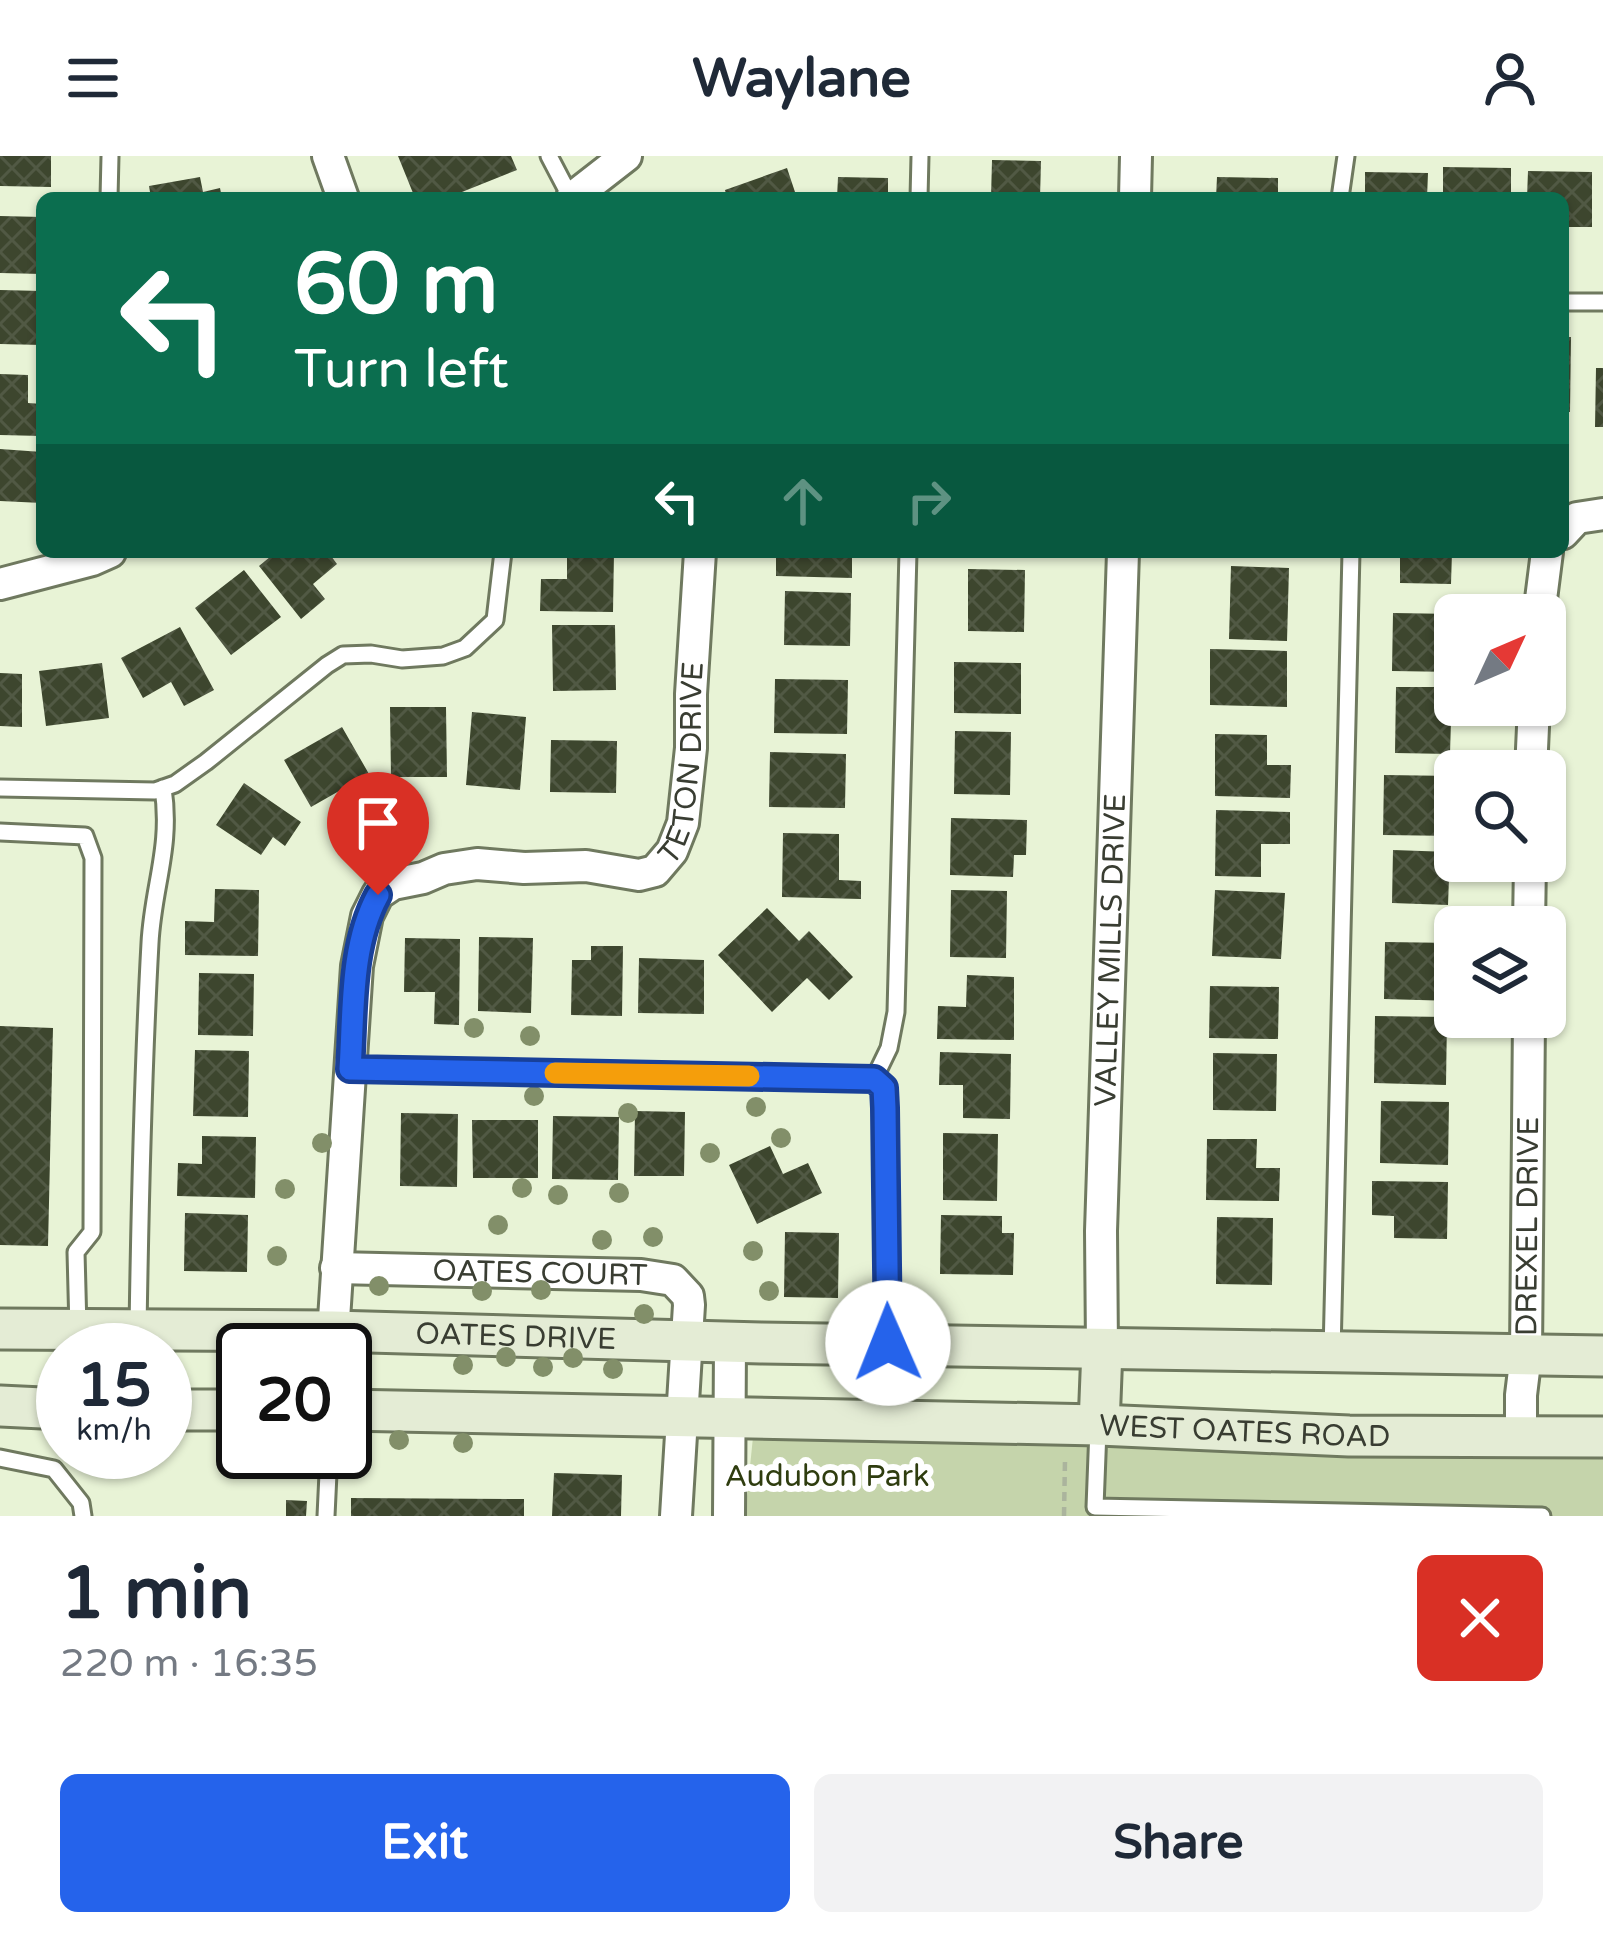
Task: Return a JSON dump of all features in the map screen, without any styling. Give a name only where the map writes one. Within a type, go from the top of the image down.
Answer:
[{"type":"main road","name":"OATES DRIVE","points":[[0,1329],[36,1329]]},
{"type":"main road","name":"OATES DRIVE","points":[[372,1341],[888,1343]]},
{"type":"main road","points":[[888,1343],[1603,1356]]},
{"type":"main road","points":[[1099,1425],[1102,1349]]},
{"type":"main road","points":[[0,1406],[36,1407]]},
{"type":"main road","points":[[372,1411],[730,1419]]},
{"type":"main road","name":"WEST OATES ROAD","points":[[730,1419],[1099,1425],[1349,1436],[1603,1437]]},
{"type":"street","points":[[328,156],[342,192]]},
{"type":"street","points":[[580,192],[626,156]]},
{"type":"street","points":[[1135,192],[1136,156]]},
{"type":"street","points":[[0,584],[88,558]]},
{"type":"street","name":"TETON DRIVE","points":[[334,1323],[357,966],[367,916],[378,895],[393,884],[444,868],[476,864],[586,866],[639,875],[655,871],[672,851],[683,824],[700,558]]},
{"type":"street","name":"VALLEY MILLS DRIVE","points":[[1102,1349],[1100,1231],[1123,558]]},
{"type":"street","points":[[1542,594],[1545,558]]},
{"type":"street","name":"DREXEL DRIVE","points":[[1521,1436],[1528,1038]]},
{"type":"street","name":"OATES COURT","points":[[336,1268],[641,1275],[673,1280],[688,1296],[676,1516]]},
{"type":"street","points":[[729,1516],[730,1342]]},
{"type":"lane","points":[[110,156],[110,192]]},
{"type":"lane","points":[[549,156],[569,192]]},
{"type":"lane","points":[[919,192],[920,156]]},
{"type":"lane","points":[[1341,192],[1346,156]]},
{"type":"lane","points":[[1569,302],[1603,302]]},
{"type":"lane","points":[[0,788],[155,791],[175,784],[343,655],[403,659],[443,656],[466,648],[495,620],[503,558]]},
{"type":"lane","points":[[874,1079],[889,1048],[896,1012],[908,558]]},
{"type":"lane","points":[[1332,1353],[1351,558]]},
{"type":"lane","points":[[137,1323],[144,1057],[151,920],[165,853],[163,788]]},
{"type":"lane","points":[[0,832],[85,836],[93,859],[92,1232],[76,1252],[78,1323]]},
{"type":"lane","points":[[350,1069],[874,1079],[884,1088],[888,1343]]},
{"type":"lane","points":[[1099,1425],[1095,1507],[1541,1516]]},
{"type":"lane","points":[[0,1458],[54,1469],[81,1503],[82,1516]]},
{"type":"lane","points":[[326,1516],[328,1479]]},
{"type":"path","points":[[1062,1449],[1064,1516]]},
{"type":"green space","name":"Audubon Park","points":[[753,1437],[1603,1452],[1603,1516],[745,1516]]},
{"type":"building","points":[[0,156],[51,156],[51,187],[0,186]]},
{"type":"building","points":[[398,156],[511,156],[517,170],[462,192],[413,192]]},
{"type":"building","points":[[992,160],[1041,161],[1040,192],[991,192]]},
{"type":"building","points":[[1443,167],[1511,168],[1511,192],[1443,192]]},
{"type":"building","points":[[787,168],[795,192],[726,192]]},
{"type":"building","points":[[1528,171],[1592,172],[1592,227],[1569,227],[1569,192],[1527,192]]},
{"type":"building","points":[[1365,172],[1428,173],[1427,192],[1365,192]]},
{"type":"building","points":[[200,177],[203,192],[150,192],[149,186]]},
{"type":"building","points":[[838,177],[888,178],[888,192],[837,192]]},
{"type":"building","points":[[1217,177],[1278,178],[1278,192],[1216,192]]},
{"type":"building","points":[[0,216],[36,217],[36,274],[0,273]]},
{"type":"building","points":[[0,290],[36,291],[36,345],[0,344]]},
{"type":"building","points":[[1569,337],[1571,337],[1570,412]]},
{"type":"building","points":[[1596,368],[1603,368],[1603,427],[1595,427]]},
{"type":"building","points":[[0,374],[28,375],[28,403],[36,404],[36,436],[0,435]]},
{"type":"building","points":[[0,449],[36,452],[36,503],[0,501]]},
{"type":"building","points":[[269,558],[332,558],[337,564],[313,584],[325,599],[301,619],[259,566]]},
{"type":"building","points":[[567,558],[614,558],[613,612],[540,611],[541,579],[567,579]]},
{"type":"building","points":[[776,558],[852,558],[852,578],[776,576]]},
{"type":"building","points":[[1400,558],[1452,558],[1451,584],[1400,583]]},
{"type":"building","points":[[1231,566],[1289,568],[1287,641],[1229,639]]},
{"type":"building","points":[[968,569],[1025,570],[1024,632],[968,631]]},
{"type":"building","points":[[244,570],[281,617],[231,655],[195,608]]},
{"type":"building","points":[[785,591],[851,593],[850,646],[784,645]]},
{"type":"building","points":[[1393,613],[1434,614],[1434,672],[1392,671]]},
{"type":"building","points":[[552,625],[615,625],[616,690],[553,691]]},
{"type":"building","points":[[180,627],[214,690],[184,706],[171,682],[143,698],[121,658]]},
{"type":"building","points":[[1210,649],[1287,651],[1287,707],[1210,705]]},
{"type":"building","points":[[954,662],[1021,663],[1021,714],[954,713]]},
{"type":"building","points":[[102,663],[109,718],[46,726],[39,671]]},
{"type":"building","points":[[0,673],[22,674],[22,727],[0,726]]},
{"type":"building","points":[[775,679],[848,680],[847,734],[774,733]]},
{"type":"building","points":[[1396,687],[1434,687],[1434,726],[1451,726],[1450,750],[1395,753]]},
{"type":"building","points":[[390,707],[446,707],[447,777],[391,777]]},
{"type":"building","points":[[472,712],[526,717],[520,790],[466,785]]},
{"type":"building","points":[[342,727],[369,774],[311,807],[284,760]]},
{"type":"building","points":[[955,731],[1011,732],[1010,795],[954,794]]},
{"type":"building","points":[[1215,734],[1267,735],[1267,765],[1291,765],[1290,798],[1215,796]]},
{"type":"building","points":[[551,740],[617,741],[616,793],[550,792]]},
{"type":"building","points":[[770,752],[846,754],[845,808],[769,807]]},
{"type":"building","points":[[1384,775],[1434,776],[1434,836],[1383,835]]},
{"type":"building","points":[[244,783],[301,822],[285,846],[273,837],[261,855],[216,825]]},
{"type":"building","points":[[1216,810],[1290,812],[1290,844],[1261,844],[1261,877],[1215,876]]},
{"type":"building","points":[[951,818],[1027,820],[1026,855],[1014,855],[1013,877],[950,875]]},
{"type":"building","points":[[783,833],[839,834],[839,880],[861,881],[861,899],[782,897]]},
{"type":"building","points":[[1393,850],[1434,851],[1434,882],[1449,882],[1448,905],[1392,903]]},
{"type":"building","points":[[215,889],[259,890],[258,956],[185,955],[185,921],[214,922]]},
{"type":"building","points":[[951,890],[1007,891],[1006,958],[950,957]]},
{"type":"building","points":[[1215,890],[1285,893],[1281,959],[1212,956]]},
{"type":"building","points":[[767,908],[799,941],[809,931],[853,977],[829,1000],[807,978],[772,1012],[718,955]]},
{"type":"building","points":[[479,937],[533,938],[531,1013],[478,1011]]},
{"type":"building","points":[[405,938],[460,939],[459,1025],[434,1024],[435,992],[404,992]]},
{"type":"building","points":[[1385,942],[1434,943],[1434,1000],[1384,999]]},
{"type":"building","points":[[591,946],[623,946],[622,1016],[571,1015],[572,960],[591,960]]},
{"type":"building","points":[[639,958],[704,960],[704,1014],[638,1013]]},
{"type":"building","points":[[199,973],[254,974],[253,1036],[198,1035]]},
{"type":"building","points":[[967,975],[1014,977],[1014,1040],[937,1039],[938,1006],[966,1007]]},
{"type":"building","points":[[1210,986],[1279,987],[1278,1039],[1209,1038]]},
{"type":"building","points":[[1375,1016],[1434,1017],[1434,1038],[1447,1038],[1446,1085],[1374,1083]]},
{"type":"building","points":[[0,1026],[53,1028],[48,1246],[0,1245]]},
{"type":"building","points":[[195,1050],[249,1051],[248,1117],[193,1116]]},
{"type":"building","points":[[940,1052],[1011,1054],[1010,1119],[963,1118],[963,1085],[939,1085]]},
{"type":"building","points":[[1213,1053],[1277,1054],[1276,1111],[1213,1110]]},
{"type":"building","points":[[1381,1101],[1449,1102],[1448,1165],[1380,1163]]},
{"type":"building","points":[[635,1111],[685,1112],[684,1176],[634,1176]]},
{"type":"building","points":[[401,1113],[458,1114],[457,1187],[400,1186]]},
{"type":"building","points":[[553,1116],[619,1117],[618,1180],[552,1179]]},
{"type":"building","points":[[472,1120],[538,1120],[538,1178],[473,1178]]},
{"type":"building","points":[[943,1133],[998,1134],[997,1201],[943,1200]]},
{"type":"building","points":[[202,1136],[256,1137],[255,1198],[177,1196],[178,1163],[202,1164]]},
{"type":"building","points":[[1207,1139],[1257,1139],[1256,1168],[1280,1168],[1279,1201],[1206,1200]]},
{"type":"building","points":[[770,1146],[783,1174],[808,1163],[822,1193],[757,1224],[729,1165]]},
{"type":"building","points":[[1372,1181],[1448,1182],[1447,1239],[1394,1238],[1394,1216],[1372,1215]]},
{"type":"building","points":[[185,1213],[248,1215],[247,1272],[184,1271]]},
{"type":"building","points":[[941,1215],[1002,1216],[1002,1233],[1014,1233],[1013,1275],[940,1274]]},
{"type":"building","points":[[1217,1217],[1273,1218],[1272,1285],[1216,1284]]},
{"type":"building","points":[[785,1232],[839,1233],[838,1298],[784,1297]]},
{"type":"building","points":[[554,1473],[622,1475],[621,1516],[552,1516]]},
{"type":"building","points":[[351,1498],[524,1499],[524,1516],[351,1516]]},
{"type":"building","points":[[286,1500],[307,1501],[306,1516],[286,1516]]},
{"type":"slow traffic","points":[[555,1073],[749,1076]]},
{"type":"route","points":[[378,895],[367,916],[357,966],[350,1069],[874,1079],[884,1088],[888,1343]]}]
